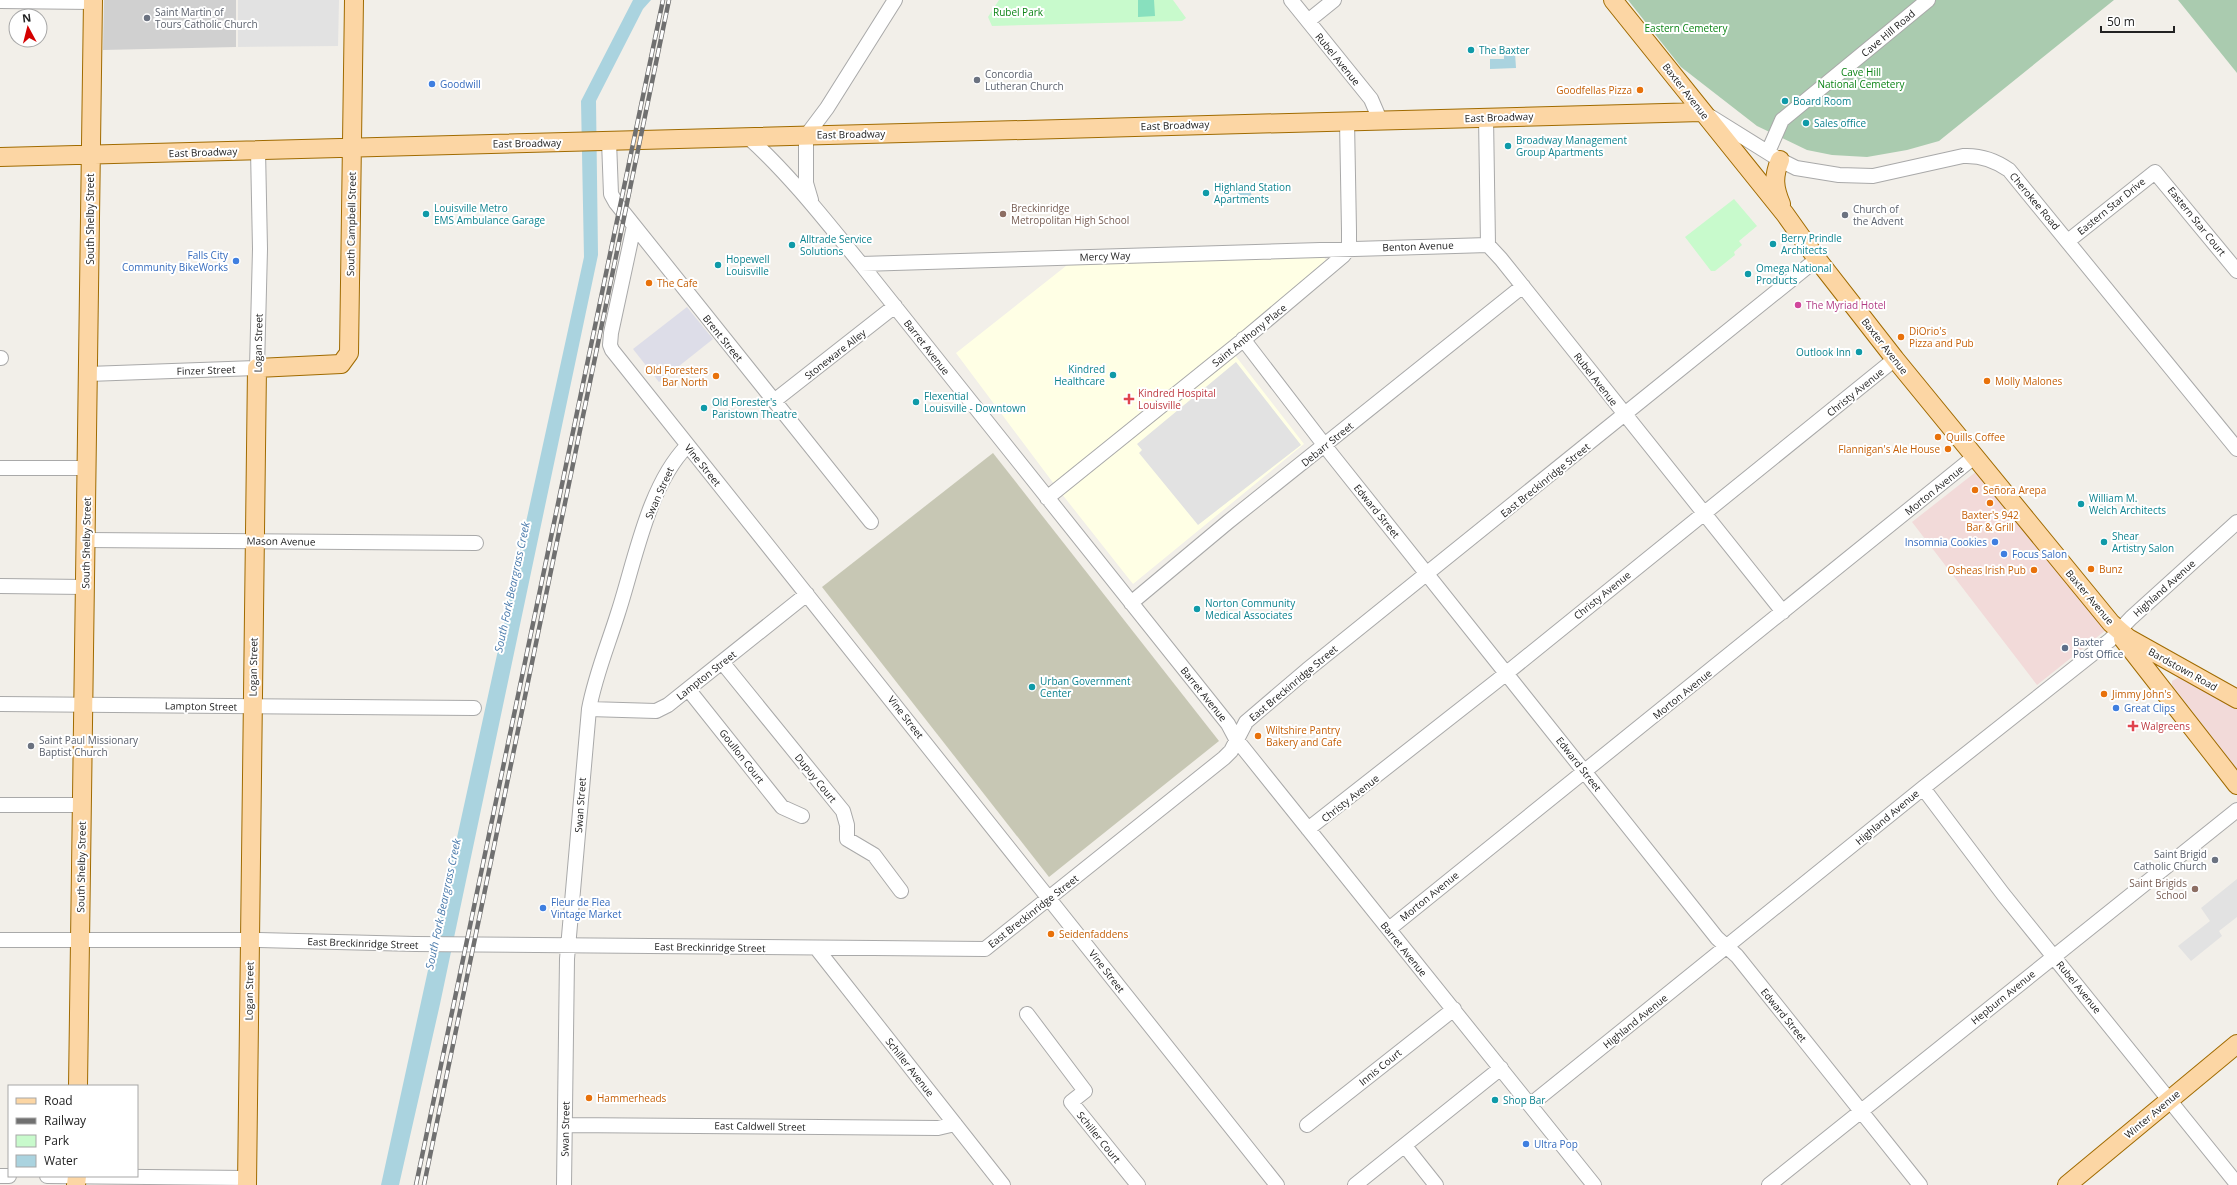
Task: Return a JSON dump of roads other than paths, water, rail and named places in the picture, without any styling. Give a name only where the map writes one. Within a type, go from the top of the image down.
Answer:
[{"type":"main road","name":"South Campbell Street","points":[[346,0],[345,79],[353,89]]},
{"type":"main road","name":"South Campbell Street","points":[[346,358],[349,353],[350,344],[354,0]]},
{"type":"main road","name":"Baxter Avenue","points":[[1613,0],[1785,214],[1817,259],[1895,359],[1974,457],[2124,635],[2147,671],[2237,784]]},
{"type":"main road","name":"South Shelby Street","points":[[78,1085],[82,704],[86,540],[93,1]]},
{"type":"main road","name":"East Broadway","points":[[0,157],[1702,112]]},
{"type":"main road","points":[[1774,156],[1775,189],[1785,214]]},
{"type":"main road","name":"Finzer Street","points":[[257,368],[341,364],[346,358]]},
{"type":"main road","name":"Logan Street","points":[[247,1181],[257,368]]},
{"type":"main road","name":"Bardstown Road","points":[[2124,635],[2237,699]]},
{"type":"main road","name":"Winter Avenue","points":[[2067,1185],[2237,1044]]},
{"type":"street","points":[[806,136],[827,108],[895,0]]},
{"type":"street","name":"Rubel Avenue","points":[[1291,0],[1371,99],[1380,120]]},
{"type":"street","points":[[1308,21],[1334,0]]},
{"type":"street","name":"Cave Hill Road","points":[[1774,156],[1782,120],[1928,0]]},
{"type":"street","points":[[0,2],[93,1]]},
{"type":"street","name":"Cherokee Road","points":[[1702,112],[1796,168],[1839,175],[1859,176],[1896,172],[1963,156],[1992,160],[2009,170],[2237,449]]},
{"type":"street","points":[[1486,117],[1488,245]]},
{"type":"street","points":[[1346,121],[1349,248]]},
{"type":"street","name":"Barret Avenue","points":[[806,136],[806,183],[813,204]]},
{"type":"street","name":"Barret Avenue","points":[[748,137],[768,155],[813,204],[1228,724],[1236,739],[1594,1185]]},
{"type":"street","name":"Brent Street","points":[[604,141],[611,194],[634,226],[871,522]]},
{"type":"street","name":"Logan Street","points":[[257,368],[260,249],[258,150]]},
{"type":"street","name":"Eastern Star Drive","points":[[2068,241],[2155,172]]},
{"type":"street","name":"Eastern Star Court","points":[[2155,172],[2237,272]]},
{"type":"street","name":"Vine Street","points":[[634,226],[610,345],[612,350],[1277,1185]]},
{"type":"street","name":"Rubel Avenue","points":[[1488,245],[1523,286],[1783,612]]},
{"type":"street","name":"Benton Avenue","points":[[1349,248],[1488,245]]},
{"type":"street","name":"Mercy Way","points":[[861,264],[1349,248]]},
{"type":"street","name":"Saint Anthony Place","points":[[1048,498],[1331,268],[1349,248]]},
{"type":"street","name":"East Breckinridge Street","points":[[0,940],[250,940],[458,945],[817,949],[985,949],[1050,899],[1224,758],[1231,751],[1246,722],[1817,259]]},
{"type":"street","name":"Debarr Street","points":[[1131,603],[1228,522],[1325,446],[1523,286]]},
{"type":"street","name":"Stoneware Alley","points":[[774,401],[895,306]]},
{"type":"street","name":"Edward Street","points":[[1243,339],[1325,446],[1717,938],[1727,947],[1784,1014],[1920,1185]]},
{"type":"street","name":"Christy Avenue","points":[[1308,829],[1895,359]]},
{"type":"street","name":"Finzer Street","points":[[88,374],[257,368]]},
{"type":"street","name":"Swan Street","points":[[564,1185],[569,946],[589,709],[594,684],[618,612],[638,542],[674,459],[687,446]]},
{"type":"street","name":"Morton Avenue","points":[[1388,929],[1585,772],[1974,457]]},
{"type":"street","points":[[0,468],[86,468]]},
{"type":"street","name":"Highland Avenue","points":[[1530,1105],[1923,788],[2124,635],[2131,618],[2237,522]]},
{"type":"street","name":"Mason Avenue","points":[[86,540],[476,543]]},
{"type":"street","points":[[0,586],[85,587]]},
{"type":"street","name":"Lampton Street","points":[[589,709],[656,711],[668,705],[807,594]]},
{"type":"street","name":"Dupuy Court","points":[[722,662],[843,812],[847,824],[847,839],[874,855],[901,891]]},
{"type":"street","name":"Goullon Court","points":[[688,689],[782,807],[802,816]]},
{"type":"street","name":"Lampton Street","points":[[0,704],[474,708]]},
{"type":"street","name":"Rubel Avenue","points":[[1923,788],[2003,894],[2237,1184]]},
{"type":"street","points":[[0,805],[82,805]]},
{"type":"street","name":"Hepburn Avenue","points":[[1769,1185],[2237,810]]},
{"type":"street","name":"Schiller Avenue","points":[[817,949],[1003,1185]]},
{"type":"street","name":"Innis Court","points":[[1308,1125],[1454,1009]]},
{"type":"street","name":"Schiller Court","points":[[1027,1014],[1085,1091],[1071,1102],[1138,1185]]},
{"type":"street","points":[[1355,1185],[1501,1068]]},
{"type":"street","name":"East Caldwell Street","points":[[565,1125],[938,1128],[955,1124]]},
{"type":"street","points":[[1405,1146],[1436,1185]]},
{"type":"street","points":[[111,1177],[247,1181]]},
{"type":"water","name":"South Fork Beargrass Creek","points":[[633,0],[651,0],[643,9],[596,101],[598,255],[440,1004],[399,1185],[381,1185],[584,257],[581,101]]},
{"type":"water","points":[[1504,53],[1515,53],[1516,68],[1490,69],[1490,59],[1504,59]]},
{"type":"water","points":[[1238,184],[1250,184],[1252,201],[1237,202]]},
{"type":"railway","points":[[416,1185],[663,0]]},
{"type":"railway","points":[[424,1185],[669,0]]},
{"type":"place","name":"Saint Martin of Tours Catholic Church","points":[[147,18]]},
{"type":"place","name":"The Baxter","points":[[1471,50]]},
{"type":"place","name":"Concordia Lutheran Church","points":[[977,80]]},
{"type":"place","name":"Goodwill","points":[[432,84]]},
{"type":"place","name":"Goodfellas Pizza","points":[[1640,90]]},
{"type":"place","name":"Board Room","points":[[1785,101]]},
{"type":"place","name":"Sales office","points":[[1806,123]]},
{"type":"place","name":"Broadway Management Group Apartments","points":[[1508,146]]},
{"type":"place","name":"Highland Station Apartments","points":[[1206,193]]},
{"type":"place","name":"Louisville Metro EMS Ambulance Garage","points":[[426,214]]},
{"type":"place","name":"Breckinridge Metropolitan High School","points":[[1003,214]]},
{"type":"place","name":"Church of the Advent","points":[[1845,215]]},
{"type":"place","name":"Berry Prindle Architects","points":[[1773,244]]},
{"type":"place","name":"Alltrade Service Solutions","points":[[792,245]]},
{"type":"place","name":"Falls City Community BikeWorks","points":[[236,261]]},
{"type":"place","name":"Hopewell Louisville","points":[[718,265]]},
{"type":"place","name":"Omega National Products","points":[[1748,274]]},
{"type":"place","name":"The Cafe","points":[[649,283]]},
{"type":"place","name":"The Myriad Hotel","points":[[1798,305]]},
{"type":"place","name":"DiOrio's Pizza and Pub","points":[[1901,337]]},
{"type":"place","name":"Outlook Inn","points":[[1859,352]]},
{"type":"place","name":"Kindred Healthcare","points":[[1113,375]]},
{"type":"place","name":"Old Foresters Bar North","points":[[716,376]]},
{"type":"place","name":"Molly Malones","points":[[1987,381]]},
{"type":"place","name":"Kindred Hospital Louisville","points":[[1129,399]]},
{"type":"place","name":"Flexential Louisville - Downtown","points":[[916,402]]},
{"type":"place","name":"Old Forester's Paristown Theatre","points":[[704,408]]},
{"type":"place","name":"Quills Coffee","points":[[1938,437]]},
{"type":"place","name":"Flannigan's Ale House","points":[[1948,449]]},
{"type":"place","name":"Señora Arepa","points":[[1975,490]]},
{"type":"place","name":"Baxter's 942 Bar & Grill","points":[[1990,503]]},
{"type":"place","name":"William M. Welch Architects","points":[[2081,504]]},
{"type":"place","name":"Insomnia Cookies","points":[[1995,542]]},
{"type":"place","name":"Shear Artistry Salon","points":[[2104,542]]},
{"type":"place","name":"Focus Salon","points":[[2004,554]]},
{"type":"place","name":"Bunz","points":[[2091,569]]},
{"type":"place","name":"Osheas Irish Pub","points":[[2034,570]]},
{"type":"place","name":"Norton Community Medical Associates","points":[[1197,609]]},
{"type":"place","name":"Baxter Post Office","points":[[2065,648]]},
{"type":"place","name":"Urban Government Center","points":[[1032,687]]},
{"type":"place","name":"Jimmy John's","points":[[2104,694]]},
{"type":"place","name":"Great Clips","points":[[2116,708]]},
{"type":"place","name":"Walgreens","points":[[2133,726]]},
{"type":"place","name":"Wiltshire Pantry Bakery and Cafe","points":[[1258,736]]},
{"type":"place","name":"Saint Paul Missionary Baptist Church","points":[[31,746]]},
{"type":"place","name":"Saint Brigid Catholic Church","points":[[2215,860]]},
{"type":"place","name":"Saint Brigids School","points":[[2195,889]]},
{"type":"place","name":"Fleur de Flea Vintage Market","points":[[543,908]]},
{"type":"place","name":"Seidenfaddens","points":[[1051,934]]},
{"type":"place","name":"Hammerheads","points":[[589,1098]]},
{"type":"place","name":"Shop Bar","points":[[1495,1100]]},
{"type":"place","name":"Ultra Pop","points":[[1526,1144]]},
{"type":"park label","name":"Rubel Park","points":[[1018,12]]},
{"type":"park label","name":"Eastern Cemetery","points":[[1686,28]]},
{"type":"park label","name":"Cave Hill National Cemetery","points":[[1861,78]]}]
